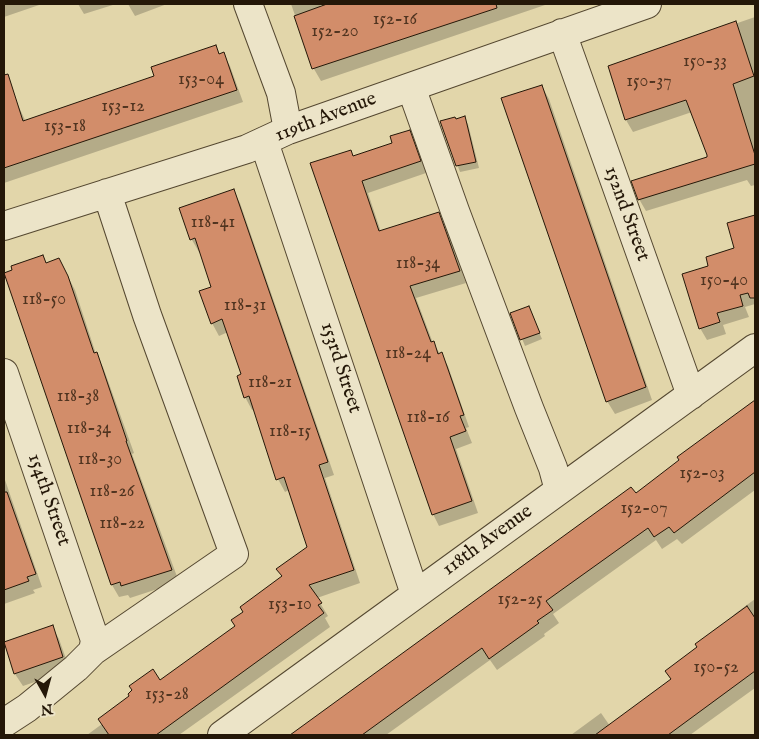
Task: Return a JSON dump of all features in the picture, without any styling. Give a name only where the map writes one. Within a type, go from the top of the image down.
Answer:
[{"type":"street","points":[[248,4],[281,93],[288,130]]},
{"type":"street","name":"119th Avenue","points":[[4,226],[264,142],[288,130],[647,4]]},
{"type":"street","name":"152nd Street","points":[[562,33],[691,395]]},
{"type":"street","points":[[411,87],[458,220],[529,408],[554,468],[559,490]]},
{"type":"street","name":"153rd Street","points":[[264,142],[415,594]]},
{"type":"street","points":[[4,723],[27,708],[76,668],[92,639],[234,554],[147,315],[107,193]]},
{"type":"street","name":"118th Avenue","points":[[222,735],[755,348]]},
{"type":"street","name":"154th Street","points":[[4,373],[92,639]]},
{"type":"building","points":[[327,4],[496,4],[497,8],[312,69],[294,16]]},
{"type":"building","points":[[736,21],[754,76],[733,84],[755,155],[755,164],[638,200],[631,181],[707,157],[707,155],[686,100],[625,120],[608,66]]},
{"type":"building","points":[[216,45],[219,54],[224,52],[237,90],[4,168],[4,75],[8,74],[23,121],[154,76],[151,67]]},
{"type":"building","points":[[542,85],[646,387],[606,402],[501,98]]},
{"type":"building","points":[[465,116],[476,162],[456,166],[440,121]]},
{"type":"building","points":[[410,130],[421,161],[362,181],[379,231],[439,212],[460,271],[410,286],[431,342],[434,341],[438,354],[442,352],[464,415],[460,416],[466,431],[450,437],[472,501],[432,515],[310,163],[351,150],[353,156],[392,143],[390,136]]},
{"type":"building","points":[[234,189],[328,462],[319,465],[354,570],[309,585],[322,603],[318,605],[324,613],[156,735],[109,735],[98,719],[129,696],[128,694],[132,690],[129,686],[153,669],[160,680],[235,626],[231,620],[243,612],[240,607],[282,576],[276,569],[307,547],[284,477],[276,480],[249,396],[244,398],[237,376],[241,374],[222,319],[211,324],[199,291],[211,287],[195,238],[190,240],[179,208]]},
{"type":"building","points":[[755,215],[755,298],[750,298],[748,293],[740,295],[743,306],[717,313],[720,322],[699,329],[682,274],[708,266],[706,257],[734,248],[727,223]]},
{"type":"building","points":[[43,255],[46,263],[59,258],[68,276],[94,353],[97,352],[126,441],[172,570],[121,586],[120,582],[111,585],[4,273],[12,270],[11,266]]},
{"type":"building","points":[[529,306],[540,333],[520,340],[510,313]]},
{"type":"building","points":[[755,400],[755,472],[674,533],[669,527],[654,537],[648,528],[546,601],[553,610],[537,621],[539,623],[489,659],[482,648],[362,735],[290,735],[631,487],[636,493],[679,460],[677,457]]},
{"type":"building","points":[[4,492],[7,492],[36,574],[27,577],[29,581],[4,590]]},
{"type":"building","points":[[747,606],[755,618],[755,671],[668,735],[595,735],[671,679],[665,671],[697,647],[695,644]]},
{"type":"building","points":[[53,625],[63,657],[14,674],[4,642]]}]
